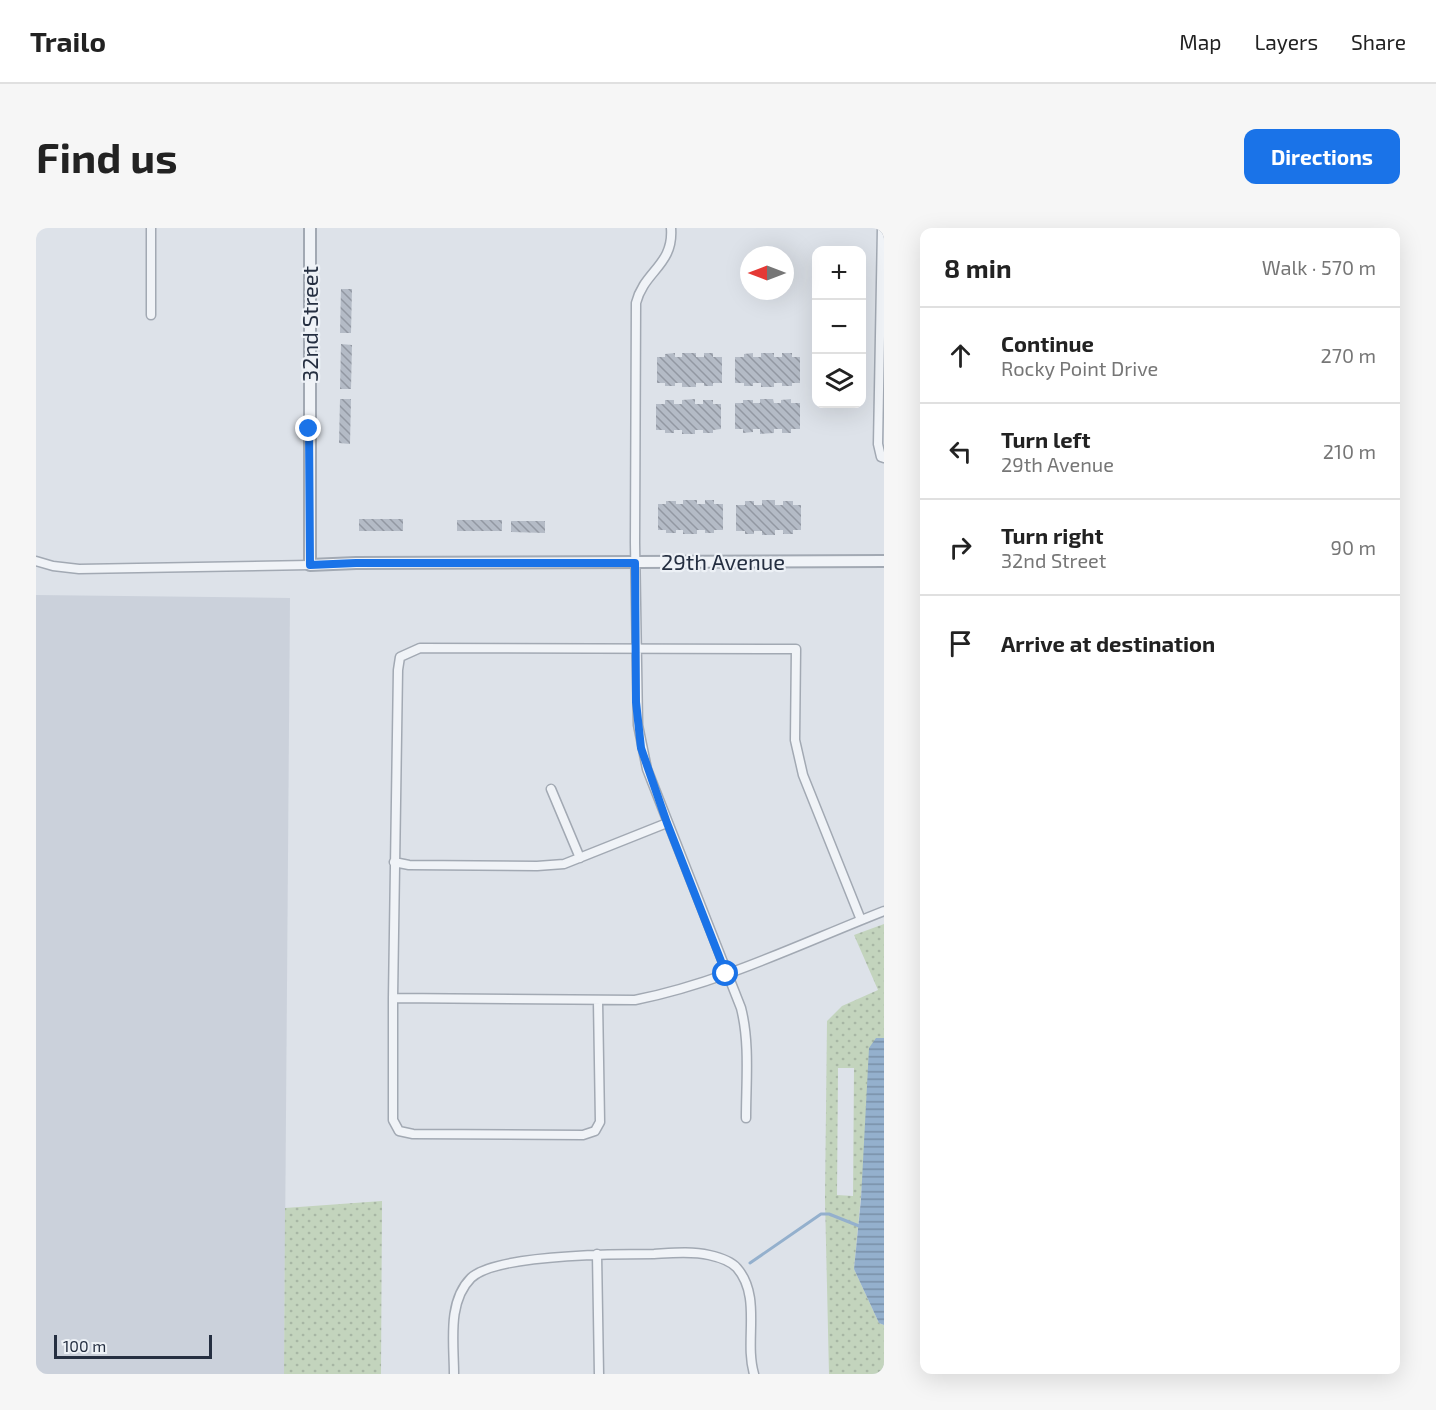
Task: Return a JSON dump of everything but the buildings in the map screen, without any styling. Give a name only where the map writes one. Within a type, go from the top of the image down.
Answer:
[{"type":"street","points":[[151,228],[151,315]]},
{"type":"street","name":"32nd Street","points":[[310,228],[310,565]]},
{"type":"street","points":[[671,228],[670,243],[665,258],[644,283],[636,303],[635,563],[638,725],[641,748],[667,823],[741,1008],[745,1025],[746,1118]]},
{"type":"street","points":[[882,228],[878,444],[881,457],[884,458]]},
{"type":"street","points":[[36,561],[53,566],[79,568],[310,565]]},
{"type":"street","name":"29th Avenue","points":[[310,565],[884,561]]},
{"type":"street","points":[[598,1001],[600,1122],[595,1131],[583,1135],[413,1134],[399,1131],[393,1120],[393,998],[400,657],[420,648],[796,649],[795,740],[798,755],[803,775],[861,920]]},
{"type":"street","points":[[551,789],[580,858]]},
{"type":"street","points":[[394,862],[409,865],[537,866],[564,864],[667,823]]},
{"type":"street","points":[[393,998],[635,1000],[667,994],[726,974],[884,911]]},
{"type":"street","points":[[597,1254],[599,1374]]},
{"type":"street","points":[[454,1374],[455,1308],[465,1285],[474,1276],[487,1269],[563,1256],[707,1254],[734,1265],[739,1270],[750,1295],[751,1362],[754,1374]]},
{"type":"shaded area","points":[[36,595],[290,598],[284,1374],[36,1374]]},
{"type":"green space","points":[[884,924],[884,1038],[876,1038],[854,1269],[879,1323],[884,1325],[884,1374],[829,1374],[825,1199],[827,1021],[842,1006],[878,990],[854,935]],"holes":[[[838,1068],[854,1068],[853,1196],[837,1195]]]},
{"type":"green space","points":[[382,1201],[381,1374],[284,1374],[285,1208]]},
{"type":"water","points":[[876,1038],[884,1038],[884,1325],[879,1323],[854,1269],[861,1199],[869,1048]]},
{"type":"waterway","points":[[750,1263],[821,1214],[829,1214],[859,1226]]},
{"type":"route","points":[[309,429],[310,565],[635,563],[636,702],[641,748],[667,823],[726,974]]}]
